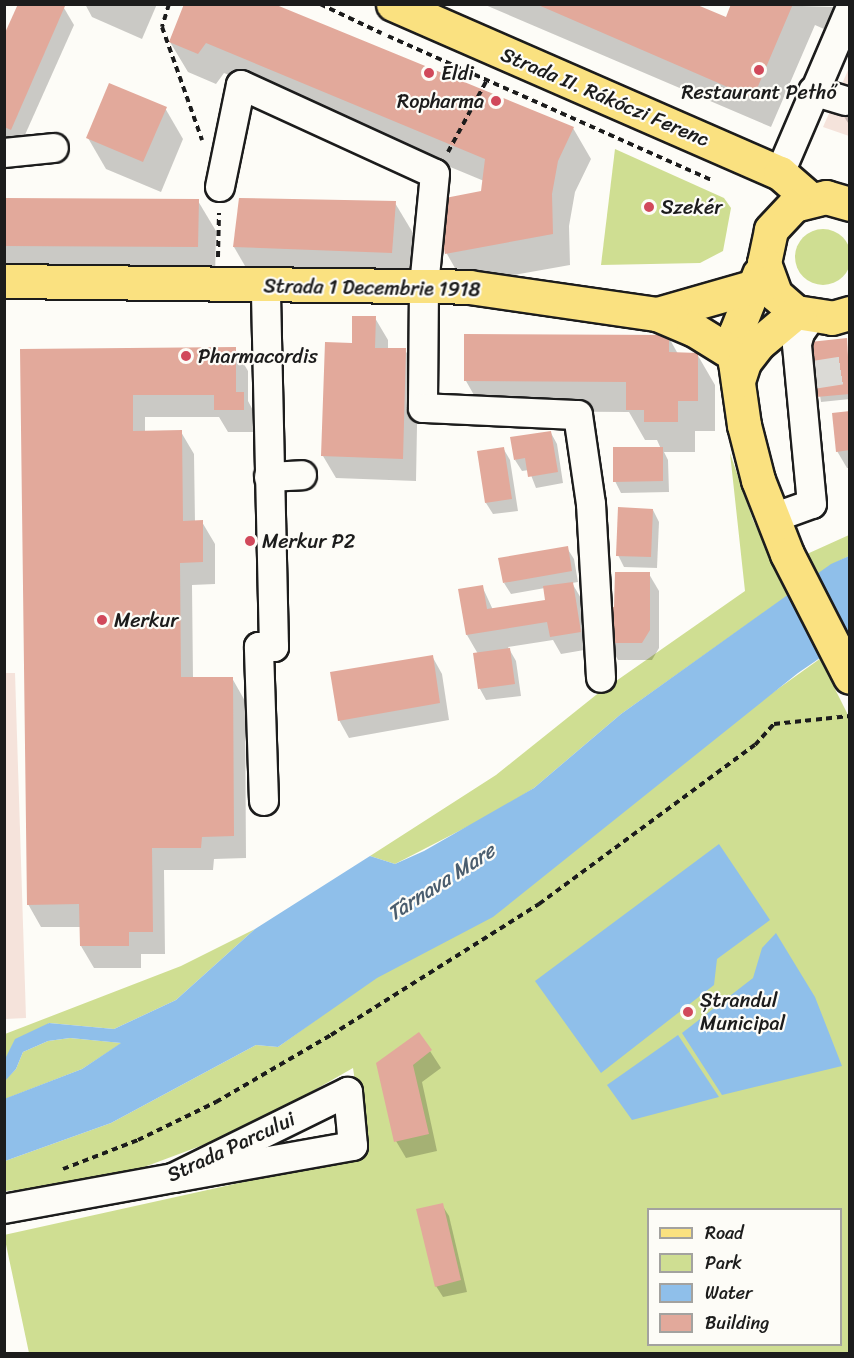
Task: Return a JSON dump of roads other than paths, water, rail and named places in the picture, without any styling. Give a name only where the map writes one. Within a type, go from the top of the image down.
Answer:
[{"type":"main road","name":"Strada II. Rákóczi Ferenc","points":[[393,4],[494,67],[780,173],[810,199]]},
{"type":"main road","points":[[849,204],[826,197],[810,199],[788,210],[771,230],[762,278],[740,315],[736,368],[758,480],[787,554],[849,677]]},
{"type":"main road","points":[[762,278],[785,304],[803,314],[832,318],[849,313]]},
{"type":"main road","name":"Strada 1 Decembrie 1918","points":[[4,281],[217,286],[469,287],[657,314],[762,278]]},
{"type":"main road","points":[[657,314],[693,329],[736,368]]},
{"type":"main road","points":[[736,368],[744,362],[758,344],[803,314]]},
{"type":"street","points":[[780,173],[849,10]]},
{"type":"street","points":[[220,188],[241,85],[435,174],[424,287],[423,408],[578,415],[591,504],[601,678]]},
{"type":"street","points":[[813,91],[846,101]]},
{"type":"street","points":[[798,129],[800,164],[810,199]]},
{"type":"street","points":[[4,153],[54,148]]},
{"type":"street","points":[[264,801],[259,648],[274,647],[266,286]]},
{"type":"street","points":[[773,518],[812,504],[806,377],[800,333],[803,314]]},
{"type":"street","points":[[269,477],[302,475]]},
{"type":"street","name":"Strada Parcului","points":[[4,1209],[39,1206],[173,1178],[353,1146],[348,1092],[173,1178]]},
{"type":"water","name":"Târnava Mare","points":[[849,556],[849,638],[798,673],[493,917],[377,978],[278,1047],[256,1045],[111,1123],[5,1161],[4,1099],[82,1069],[121,1043],[70,1038],[48,1041],[23,1052],[16,1069],[5,1081],[5,1059],[15,1039],[49,1023],[114,1029],[176,1000],[255,929],[370,856],[395,864],[424,851],[534,788],[621,714],[831,564]]},
{"type":"water","points":[[719,844],[770,920],[717,959],[714,985],[601,1073],[535,981]]},
{"type":"water","points":[[776,933],[815,997],[842,1066],[722,1095],[682,1033],[753,978],[762,948]]},
{"type":"water","points":[[678,1035],[719,1097],[632,1120],[607,1085]]},
{"type":"tunnel","points":[[813,375],[850,369]]},
{"type":"place","name":"Restaurant Pethő","points":[[759,70]]},
{"type":"place","name":"Eldi","points":[[429,73]]},
{"type":"place","name":"Ropharma","points":[[496,101]]},
{"type":"place","name":"Szekér","points":[[649,207]]},
{"type":"place","name":"Pharmacordis","points":[[186,356]]},
{"type":"place","name":"Merkur P2","points":[[250,541]]},
{"type":"place","name":"Merkur","points":[[102,620]]},
{"type":"place","name":"Ștrandul Municipal","points":[[688,1012]]}]
